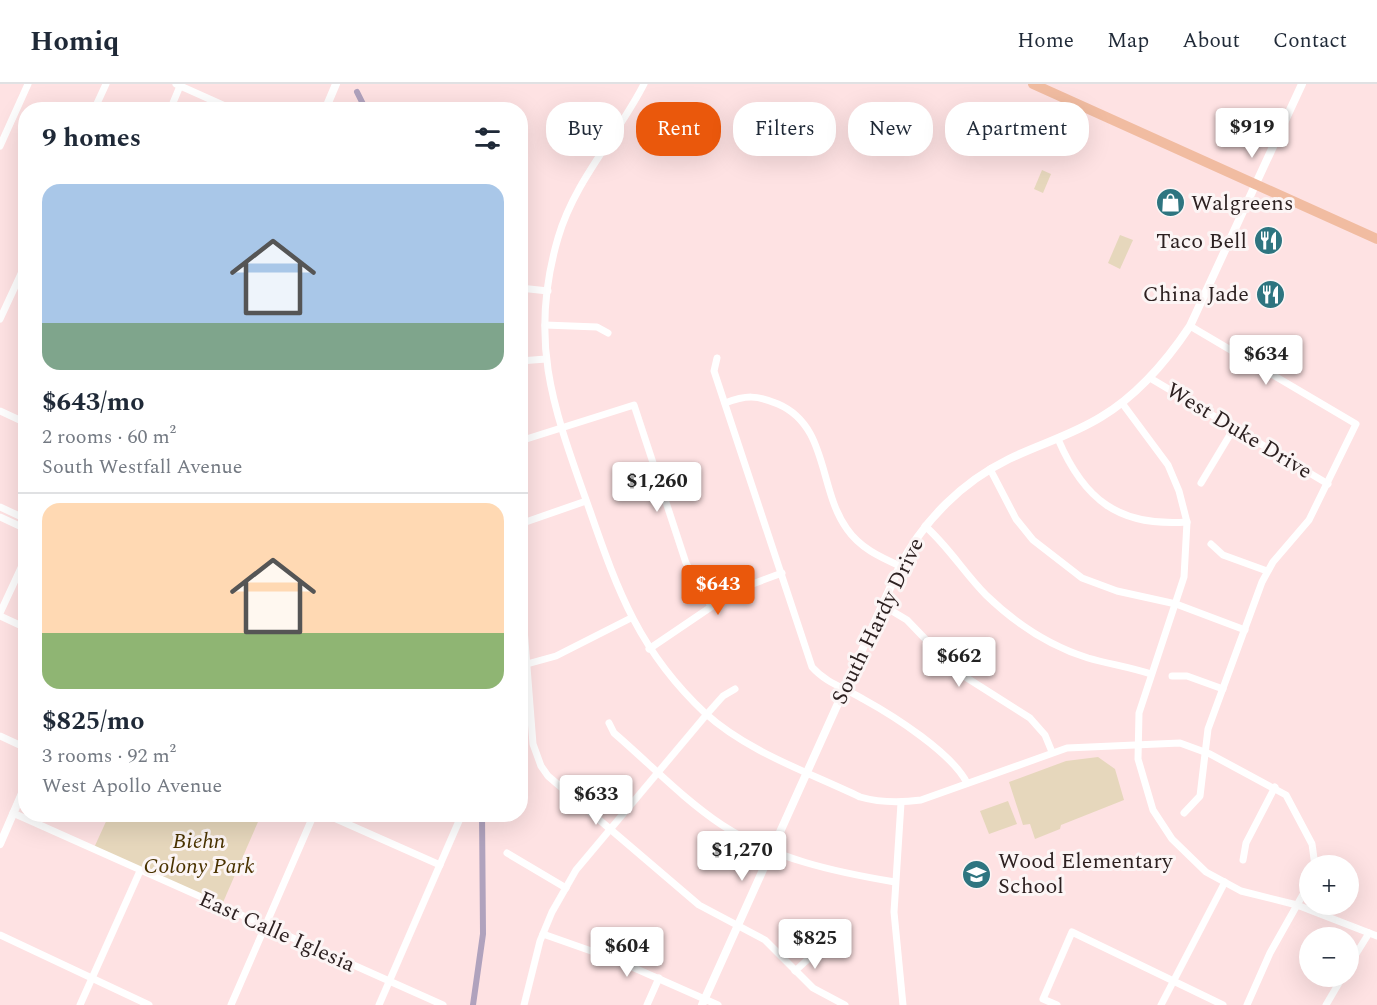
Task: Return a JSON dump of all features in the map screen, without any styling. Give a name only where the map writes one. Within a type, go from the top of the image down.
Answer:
[{"type":"main road","points":[[1037,85],[1377,239]]},
{"type":"street","points":[[19,102],[27,84]]},
{"type":"street","points":[[98,102],[106,84]]},
{"type":"street","points":[[328,102],[336,84]]},
{"type":"street","points":[[644,84],[577,192],[559,236],[548,291],[545,325],[546,359],[560,428],[614,580],[631,618],[649,649],[666,671],[707,714],[743,740],[860,797],[878,802],[901,803],[921,800],[1052,752],[1083,745],[1180,743],[1204,752],[1275,787],[1293,803],[1312,844],[1314,855]]},
{"type":"street","name":"South Hardy Drive","points":[[704,1002],[882,604],[900,566],[925,526],[957,493],[990,469],[1087,426],[1122,403],[1150,378],[1190,326],[1302,84]]},
{"type":"street","points":[[173,102],[178,85],[216,102]]},
{"type":"street","points":[[0,146],[18,105]]},
{"type":"street","points":[[0,319],[18,280]]},
{"type":"street","points":[[528,289],[548,291]]},
{"type":"street","points":[[545,325],[597,327],[608,333]]},
{"type":"street","points":[[1184,813],[1200,796],[1208,729],[1267,572],[1309,520],[1356,424],[1190,326]]},
{"type":"street","points":[[717,358],[714,371],[813,667],[820,676],[877,707],[945,755],[960,769],[967,783]]},
{"type":"street","points":[[528,360],[546,359]]},
{"type":"street","name":"West Duke Drive","points":[[1150,378],[1328,484]]},
{"type":"street","points":[[725,403],[753,394],[784,406],[800,417],[811,433],[837,510],[847,530],[868,550],[900,566]]},
{"type":"street","points":[[1122,403],[1168,465],[1179,491],[1187,522],[1186,564],[1176,604],[1140,707],[1137,743],[1141,776],[1152,808],[1162,826],[1193,862],[1225,882],[1241,891],[1297,905],[1377,936]]},
{"type":"street","points":[[528,438],[634,405],[686,563],[711,606]]},
{"type":"street","points":[[0,411],[18,419]]},
{"type":"street","points":[[1201,483],[1234,428]]},
{"type":"street","points":[[1058,439],[1077,477],[1089,492],[1112,510],[1145,522],[1187,522]]},
{"type":"street","points":[[990,469],[1016,519],[1055,560],[1082,578],[1117,591],[1176,604],[1245,630]]},
{"type":"street","points":[[528,521],[586,501]]},
{"type":"street","points":[[0,507],[18,515]]},
{"type":"street","points":[[0,518],[18,526]]},
{"type":"street","points":[[925,526],[943,542],[985,594],[1030,630],[1048,641],[1088,657],[1151,674]]},
{"type":"street","points":[[1211,544],[1223,555],[1267,572]]},
{"type":"street","points":[[649,649],[711,606],[747,585],[782,573]]},
{"type":"street","points":[[18,575],[0,614],[18,624]]},
{"type":"street","points":[[882,604],[907,620],[956,671],[1030,718],[1045,735],[1052,752]]},
{"type":"street","points":[[528,664],[556,656],[631,618]]},
{"type":"street","points":[[1172,676],[1187,676],[1223,689]]},
{"type":"street","points":[[528,677],[533,744],[541,766],[609,829],[699,905],[765,940],[813,988],[845,1005]]},
{"type":"street","points":[[524,1005],[531,969],[543,934],[566,888],[609,829],[658,771],[723,696],[735,689]]},
{"type":"street","points":[[609,723],[614,733],[722,824],[771,849],[840,874],[895,882]]},
{"type":"street","points":[[0,736],[18,744]]},
{"type":"street","points":[[1244,860],[1246,843],[1275,787]]},
{"type":"street","points":[[1,838],[18,802]]},
{"type":"street","points":[[901,803],[895,882],[897,956],[903,1005]]},
{"type":"street","name":"East Calle Iglesia","points":[[13,813],[18,815]]},
{"type":"street","name":"East Calle Iglesia","points":[[33,822],[443,1005]]},
{"type":"street","points":[[231,1005],[311,822]]},
{"type":"street","points":[[343,822],[440,865]]},
{"type":"street","points":[[379,1005],[459,822]]},
{"type":"street","points":[[507,853],[566,888]]},
{"type":"street","points":[[80,1005],[140,871]]},
{"type":"street","points":[[1161,1005],[1225,882]]},
{"type":"street","points":[[1247,1005],[1299,901]]},
{"type":"street","points":[[1057,1005],[1043,999],[1072,932],[1223,1005]]},
{"type":"street","points":[[1359,950],[1369,933]]},
{"type":"street","points":[[543,934],[614,959],[659,978],[704,1002],[718,1005]]},
{"type":"street","points":[[0,935],[150,1005]]},
{"type":"street","points":[[614,959],[621,942]]},
{"type":"street","points":[[795,971],[818,950]]},
{"type":"street","points":[[647,1005],[659,978]]},
{"type":"street","points":[[1326,1005],[1337,987]]},
{"type":"green space","points":[[1042,170],[1051,174],[1043,193],[1034,189]]},
{"type":"green space","points":[[1120,235],[1133,240],[1120,269],[1108,263]]},
{"type":"green space","points":[[1098,757],[1115,769],[1124,800],[1061,825],[1060,829],[1035,839],[1030,824],[1023,825],[1009,782],[1066,761]]},
{"type":"green space","points":[[1008,801],[1017,824],[989,834],[980,811]]},
{"type":"green space","name":"Biehn Colony Park","points":[[106,822],[258,822],[221,907],[93,850]]},
{"type":"waterway","points":[[357,92],[362,102]]},
{"type":"waterway","points":[[473,1005],[483,934],[482,822]]},
{"type":"place","name":"Walgreens","points":[[1170,203]]},
{"type":"place","name":"Taco Bell","points":[[1268,241]]},
{"type":"place","name":"China Jade","points":[[1270,294]]},
{"type":"place","name":"Wood Elementary School","points":[[977,874]]}]
